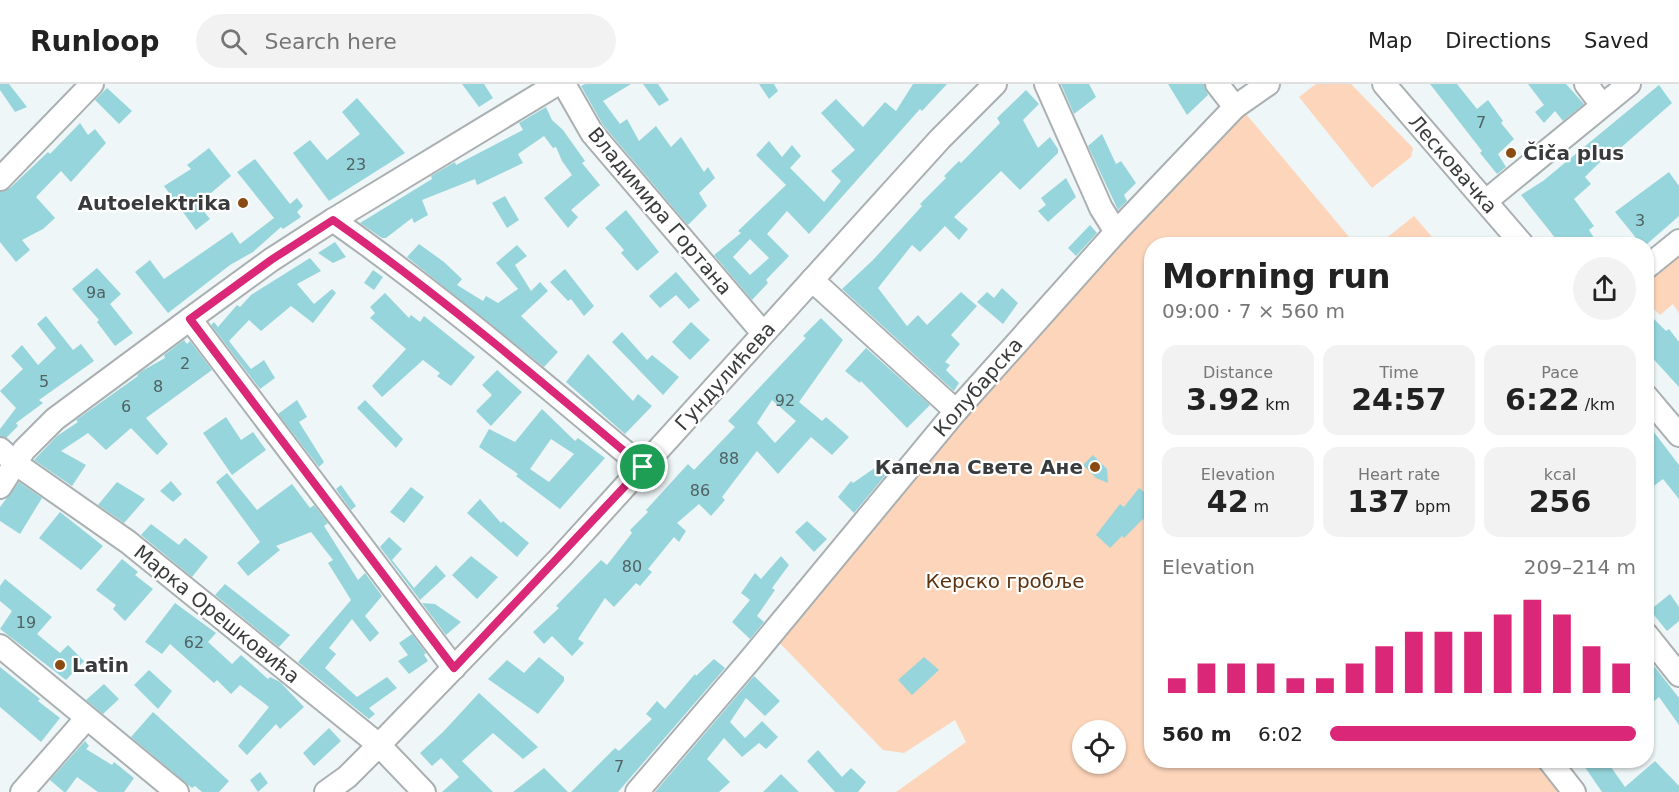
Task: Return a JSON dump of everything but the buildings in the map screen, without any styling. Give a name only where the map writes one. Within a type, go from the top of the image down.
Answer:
[{"type":"street","points":[[0,179],[92,84]]},
{"type":"street","points":[[0,487],[8,456],[271,260],[557,84]]},
{"type":"street","name":"Владимира Гортана","points":[[564,84],[592,133],[763,333]]},
{"type":"street","name":"Гундулићева","points":[[326,792],[347,777],[379,746],[454,668],[643,467],[940,139],[995,84]]},
{"type":"street","points":[[1046,84],[1101,208],[1116,232]]},
{"type":"street","points":[[1217,84],[1235,107]]},
{"type":"street","name":"Колубарска","points":[[637,792],[750,660],[956,411],[1116,232],[1235,107],[1268,84]]},
{"type":"street","name":"Лесковачка","points":[[1384,84],[1516,237]]},
{"type":"street","points":[[1586,84],[1602,105]]},
{"type":"street","points":[[1486,201],[1629,84]]},
{"type":"street","points":[[333,220],[391,260],[507,352],[643,467]]},
{"type":"street","points":[[1654,261],[1679,241]]},
{"type":"street","points":[[812,280],[956,411]]},
{"type":"street","points":[[190,319],[454,668]]},
{"type":"street","points":[[1654,405],[1679,435]]},
{"type":"street","name":"Марка Орешковића","points":[[8,456],[128,542],[379,746],[424,792]]},
{"type":"street","points":[[1654,643],[1679,675]]},
{"type":"street","points":[[0,646],[177,792]]},
{"type":"street","points":[[22,792],[86,719]]},
{"type":"street","points":[[1555,768],[1574,792]]},
{"type":"green space","points":[[1316,84],[1351,84],[1413,148],[1411,157],[1372,188],[1299,97]]},
{"type":"green space","name":"Керско гробље","points":[[1236,102],[1349,237],[1144,237],[1144,768],[1545,768],[1566,792],[896,792],[966,742],[955,720],[904,753],[883,750],[774,637]]},
{"type":"green space","points":[[1414,216],[1432,237],[1388,237]]},
{"type":"green space","points":[[1679,245],[1679,313],[1673,304],[1660,315],[1654,309],[1654,265]]},
{"type":"place","name":"Čiča plus","points":[[1511,153]]},
{"type":"place","name":"Autoelektrika","points":[[243,203]]},
{"type":"place","name":"Капела Свете Ане","points":[[1095,467]]},
{"type":"place","name":"Latin","points":[[60,665]]},
{"type":"route","points":[[333,220],[391,260],[507,352],[643,467],[560,558],[454,668],[190,319],[271,260],[333,220]]}]
